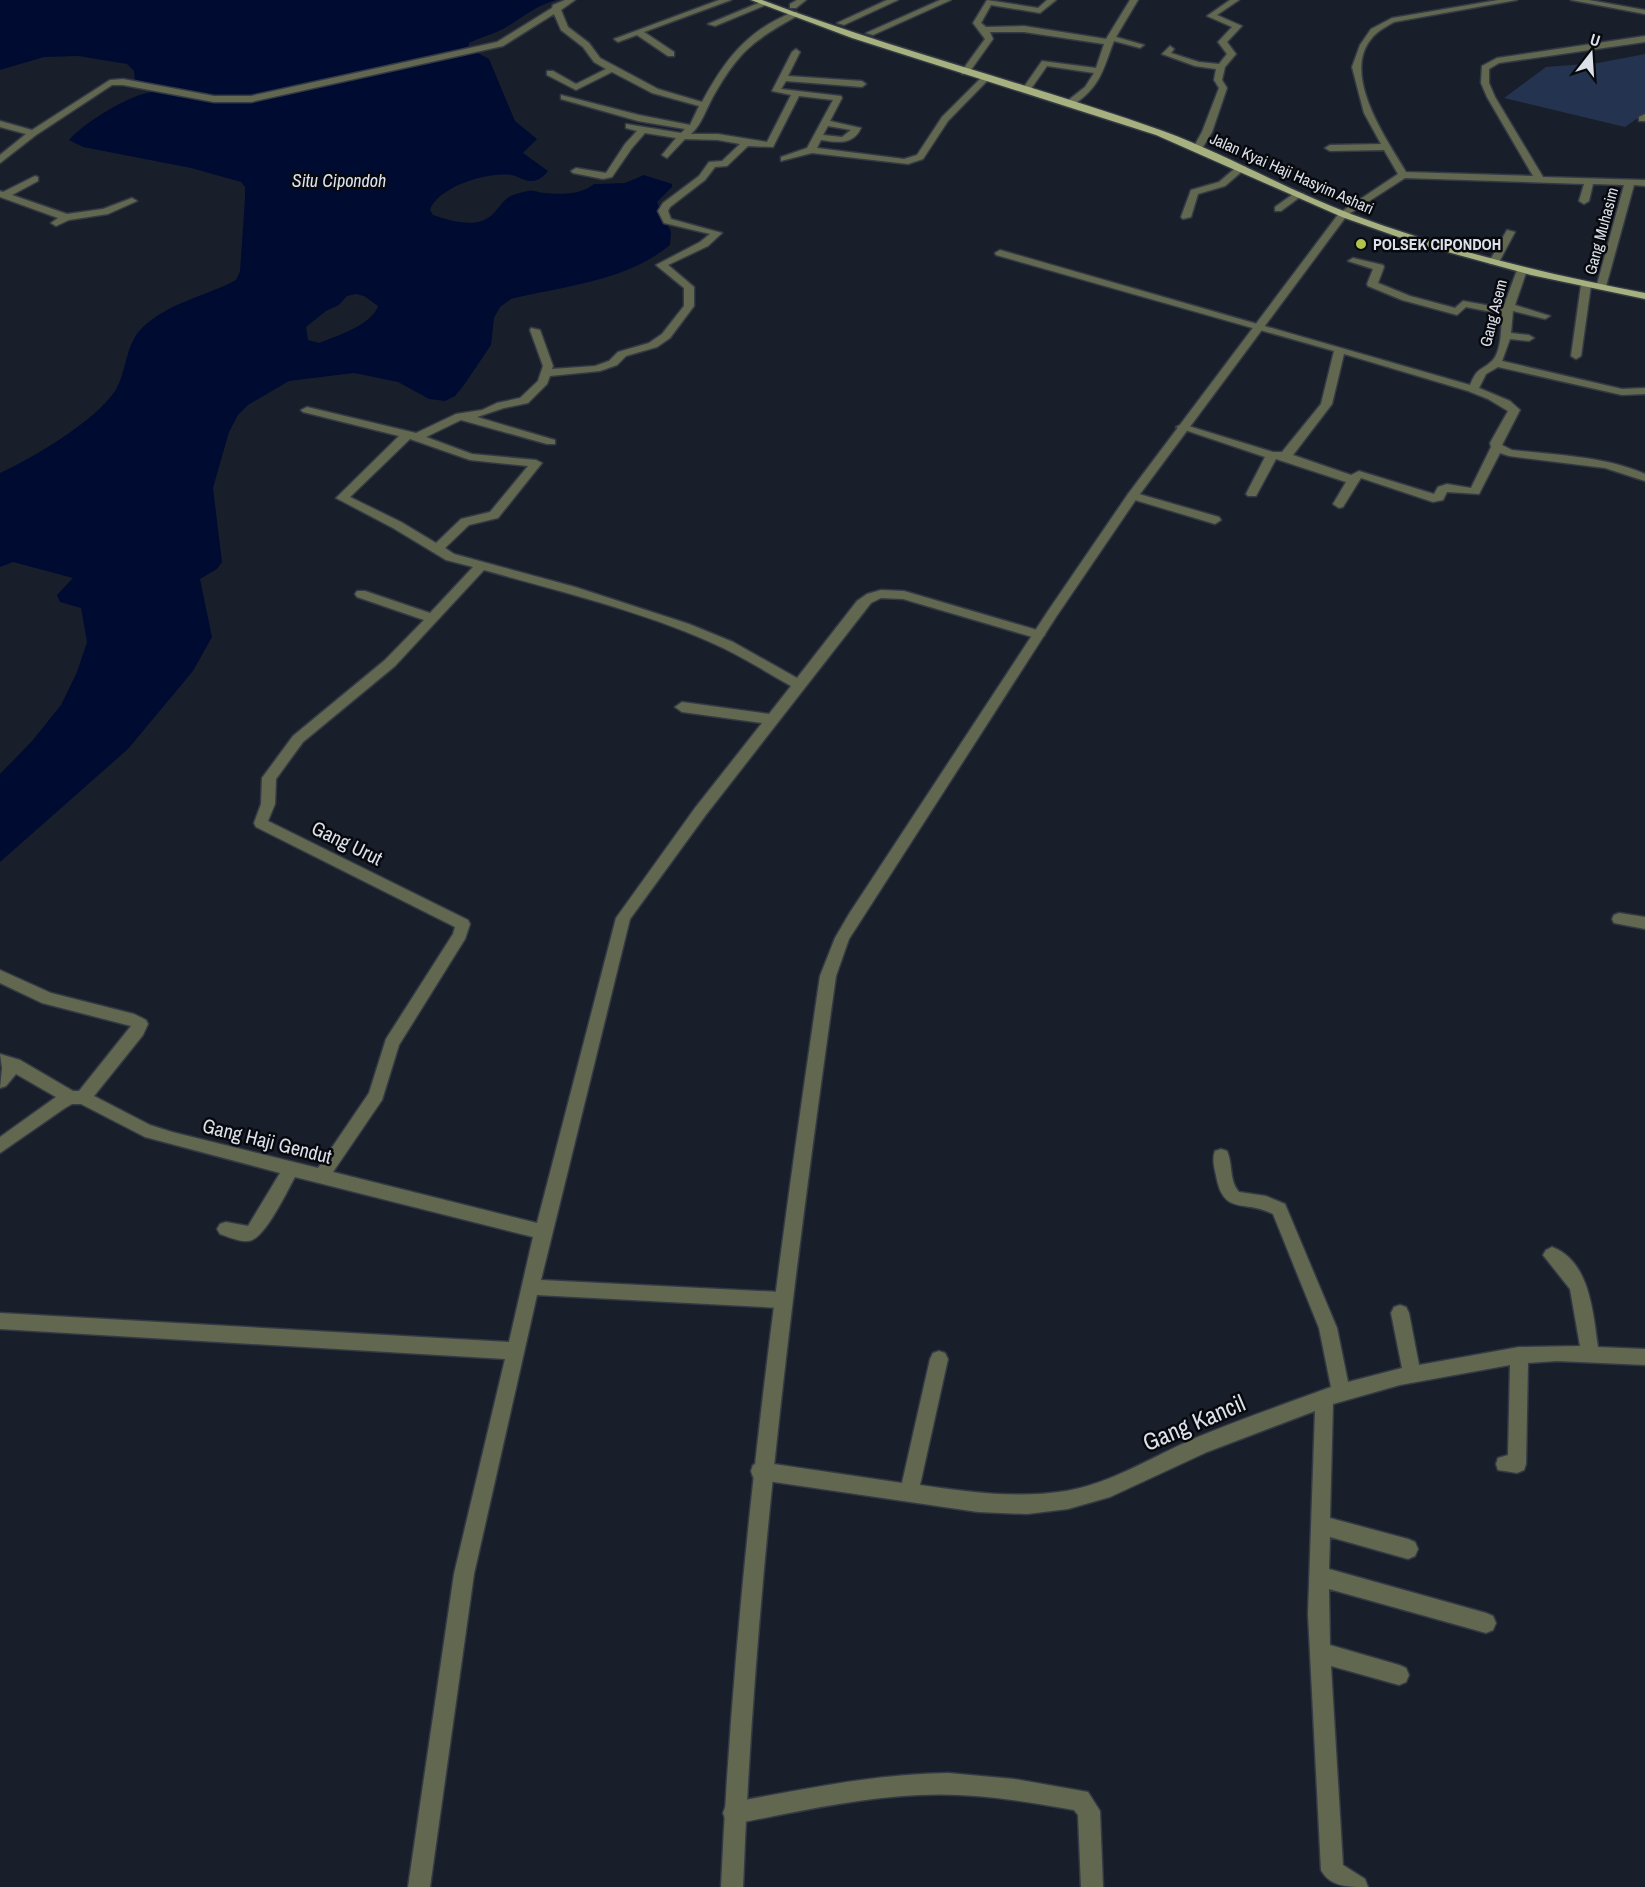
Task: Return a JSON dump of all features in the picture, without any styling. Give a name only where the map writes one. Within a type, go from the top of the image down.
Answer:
[{"type":"main road","name":"Jalan Kyai Haji Hasyim Ashari","points":[[776,0],[793,10],[872,43],[1069,104],[1198,148],[1343,214],[1411,238],[1522,270],[1645,296]]},
{"type":"main road","name":"Jalan Kyai Haji Hasyim Ashari","points":[[760,2],[842,23],[912,50],[932,61]]},
{"type":"street","points":[[0,160],[33,133],[110,83],[123,82],[222,100],[263,97],[500,44],[556,7],[571,0]]},
{"type":"street","points":[[618,39],[727,0]]},
{"type":"street","points":[[667,155],[683,136],[694,128],[724,70],[747,42],[793,10],[802,0]]},
{"type":"street","points":[[842,23],[894,0]]},
{"type":"street","points":[[870,33],[947,0]]},
{"type":"street","points":[[965,72],[989,39],[977,23],[990,1],[1013,3],[1041,11],[1052,0]]},
{"type":"street","points":[[1069,104],[1090,89],[1101,71],[1110,40],[1134,0]]},
{"type":"street","points":[[1198,148],[1207,132],[1223,88],[1218,80],[1221,67],[1232,54],[1222,42],[1238,25],[1211,16],[1235,0]]},
{"type":"street","points":[[1403,175],[1368,113],[1357,74],[1358,58],[1374,31],[1392,20],[1513,0]]},
{"type":"street","points":[[1575,0],[1645,12]]},
{"type":"street","points":[[712,24],[760,2]]},
{"type":"street","points":[[556,7],[561,15],[564,28],[586,45],[597,60],[655,91],[704,105]]},
{"type":"street","points":[[690,14],[724,29]]},
{"type":"street","points":[[983,30],[1024,29],[1140,45]]},
{"type":"street","points":[[638,32],[671,54]]},
{"type":"street","points":[[1540,180],[1491,98],[1485,83],[1485,68],[1497,61],[1645,39]]},
{"type":"street","points":[[1170,49],[1166,54],[1198,64],[1221,67]]},
{"type":"street","points":[[796,52],[776,91],[838,98],[811,150]]},
{"type":"street","points":[[1025,91],[1045,63],[1101,71]]},
{"type":"street","points":[[550,73],[576,87],[612,69]]},
{"type":"street","points":[[781,78],[862,84]]},
{"type":"street","points":[[784,159],[811,150],[905,162],[914,160],[920,157],[945,119],[986,79]]},
{"type":"street","points":[[629,126],[683,136],[718,137],[770,145],[796,94]]},
{"type":"street","points":[[564,96],[638,118],[694,128]]},
{"type":"street","points":[[817,137],[846,139],[854,133],[856,128],[825,123]]},
{"type":"street","points":[[0,124],[33,133]]},
{"type":"street","points":[[576,171],[609,175],[628,146],[644,130]]},
{"type":"street","points":[[547,373],[596,369],[613,363],[622,354],[653,345],[666,336],[689,306],[691,296],[689,287],[661,265],[704,244],[717,233],[667,221],[663,211],[666,205],[702,178],[712,164],[724,164],[746,143]]},
{"type":"street","points":[[1330,148],[1387,147]]},
{"type":"street","points":[[1185,217],[1194,192],[1222,184],[1242,167]]},
{"type":"street","points":[[732,1887],[734,1813],[760,1471],[781,1300],[828,976],[833,957],[854,918],[1132,496],[1343,214],[1403,175],[1645,183]]},
{"type":"street","points":[[2,194],[35,179]]},
{"type":"street","points":[[1584,201],[1589,182]]},
{"type":"street","name":"Gang Muhasim","points":[[1601,288],[1630,182]]},
{"type":"street","points":[[2,194],[61,220],[105,212],[132,201]]},
{"type":"street","points":[[1278,209],[1299,194]]},
{"type":"street","points":[[1494,262],[1510,232]]},
{"type":"street","points":[[1000,253],[1261,326],[1473,390],[1507,404],[1514,410],[1474,492],[1447,488],[1442,489],[1439,498],[1433,498],[1359,474],[1339,504]]},
{"type":"street","points":[[1353,261],[1380,267],[1372,284],[1406,298],[1457,312],[1463,304],[1467,304],[1545,316]]},
{"type":"street","name":"Gang Asem","points":[[1473,390],[1485,368],[1496,363],[1503,348],[1508,309],[1522,270]]},
{"type":"street","points":[[1576,356],[1578,328],[1586,285]]},
{"type":"street","points":[[535,330],[546,362],[547,373],[543,382],[524,401],[501,405],[486,412],[465,417],[455,417],[412,436],[342,498],[397,525],[450,557],[571,590],[686,627],[728,645],[800,685]]},
{"type":"street","points":[[1506,335],[1529,338]]},
{"type":"street","points":[[1252,494],[1278,455],[1293,449],[1326,404],[1340,350]]},
{"type":"street","points":[[1496,363],[1622,392],[1645,391]]},
{"type":"street","points":[[307,410],[412,436],[470,457],[536,464],[494,515],[465,522],[436,549]]},
{"type":"street","points":[[465,417],[551,442]]},
{"type":"street","points":[[1182,427],[1353,480]]},
{"type":"street","points":[[1497,447],[1509,453],[1616,467],[1645,478]]},
{"type":"street","points":[[1132,496],[1215,520]]},
{"type":"street","name":"Gang Urut","points":[[321,1177],[376,1095],[392,1042],[460,935],[463,924],[261,823],[269,801],[267,786],[269,778],[298,739],[390,663],[480,567]]},
{"type":"street","points":[[419,1887],[464,1574],[543,1232],[623,918],[700,812],[861,604],[870,596],[880,593],[904,595],[1039,635]]},
{"type":"street","points":[[361,594],[432,618]]},
{"type":"street","points":[[682,707],[773,719]]},
{"type":"street","points":[[1619,919],[1645,923]]},
{"type":"street","points":[[0,976],[52,1000],[134,1020],[140,1024],[137,1031],[76,1097],[0,1146]]},
{"type":"street","points":[[0,1081],[7,1062]]},
{"type":"street","name":"Gang Haji Gendut","points":[[7,1062],[157,1135],[543,1232]]},
{"type":"street","points":[[1221,1156],[1230,1194],[1237,1199],[1270,1202],[1279,1209],[1328,1328],[1332,1396],[1319,1576],[1332,1870],[1358,1887]]},
{"type":"street","points":[[226,1229],[248,1234],[254,1231],[291,1169]]},
{"type":"street","points":[[1552,1256],[1566,1266],[1580,1286],[1590,1353]]},
{"type":"street","points":[[530,1287],[781,1300]]},
{"type":"street","points":[[1400,1313],[1412,1374]]},
{"type":"street","points":[[0,1321],[515,1351]]},
{"type":"street","name":"Gang Kancil","points":[[760,1471],[978,1503],[1027,1505],[1068,1500],[1110,1488],[1201,1445],[1332,1396],[1412,1374],[1519,1355],[1590,1353],[1645,1357]]},
{"type":"street","points":[[1506,1464],[1517,1464],[1519,1355]]},
{"type":"street","points":[[909,1493],[939,1359]]},
{"type":"street","points":[[1321,1525],[1408,1549]]},
{"type":"street","points":[[1319,1576],[1486,1623]]},
{"type":"street","points":[[1321,1653],[1400,1675]]},
{"type":"street","points":[[734,1813],[892,1786],[946,1784],[1008,1788],[1080,1800],[1089,1811],[1092,1887]]},
{"type":"shaded area","points":[[1645,54],[1645,113],[1625,127],[1504,98],[1546,67],[1598,63]]},
{"type":"water","points":[[0,0],[556,0],[534,9],[501,30],[469,43],[468,49],[227,99],[135,81],[134,71],[127,64],[78,56],[44,57],[0,70]]},
{"type":"water","name":"Situ Cipondoh","points":[[474,51],[489,59],[515,121],[537,139],[523,153],[548,171],[542,178],[533,181],[501,174],[465,182],[443,194],[435,202],[430,210],[433,215],[448,220],[473,223],[488,218],[515,194],[534,191],[565,194],[584,190],[594,184],[625,183],[644,175],[672,184],[672,187],[657,202],[671,232],[670,245],[653,257],[615,274],[594,281],[511,299],[500,307],[494,318],[491,345],[455,396],[445,401],[429,399],[398,382],[354,373],[289,381],[248,405],[238,415],[229,432],[213,488],[222,562],[217,569],[200,579],[212,637],[193,671],[128,749],[0,862],[0,774],[32,741],[61,705],[77,672],[87,642],[81,608],[60,602],[57,595],[73,578],[13,562],[0,567],[0,473],[62,438],[105,403],[119,383],[132,342],[152,319],[175,306],[236,280],[240,271],[245,198],[245,187],[241,182],[191,168],[83,147],[69,140],[108,110],[145,93],[166,93],[226,102],[251,102]],"holes":[[[356,294],[364,296],[378,306],[369,319],[353,329],[319,343],[308,340],[306,327],[326,311],[339,305],[347,296]]]},
{"type":"place","name":"POLSEK CIPONDOH","points":[[1361,244]]}]
